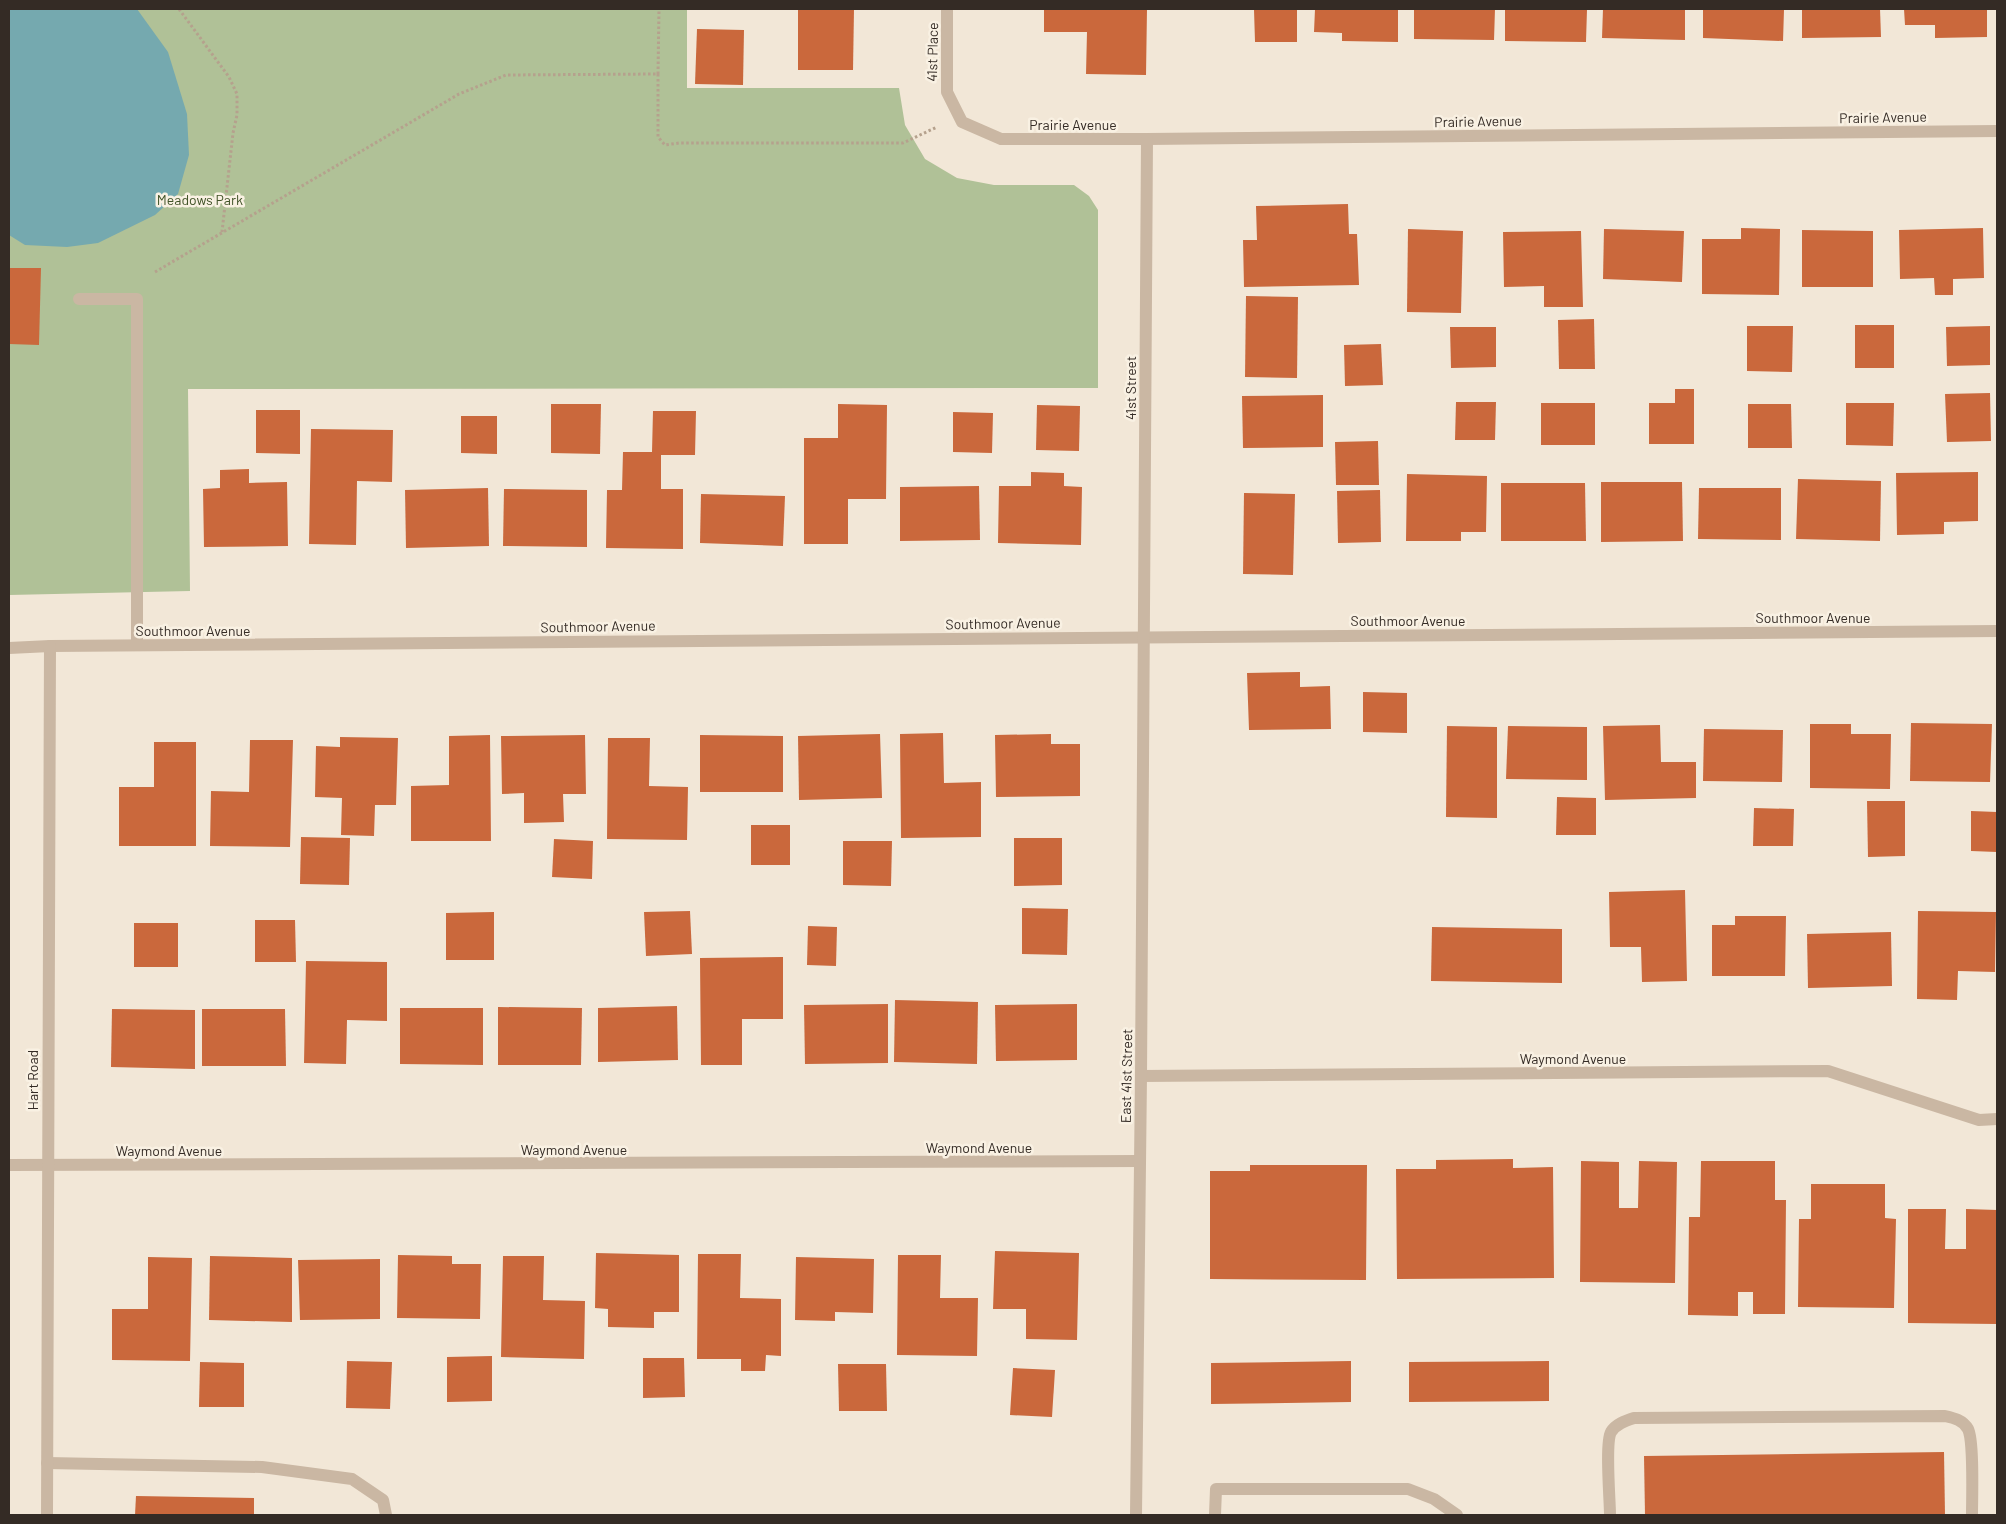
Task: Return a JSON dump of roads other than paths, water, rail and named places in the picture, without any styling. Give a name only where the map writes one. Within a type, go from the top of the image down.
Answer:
[{"type":"street","name":"41st Place","points":[[947,9],[946,92],[961,119]]},
{"type":"street","name":"Prairie Avenue","points":[[961,119],[1001,138],[1146,139],[1997,131]]},
{"type":"street","name":"41st Street","points":[[1144,636],[1146,139]]},
{"type":"street","points":[[79,299],[137,299],[137,645]]},
{"type":"street","name":"Southmoor Avenue","points":[[9,648],[137,645],[1144,636],[1997,631]]},
{"type":"street","name":"East 41st Street","points":[[1136,1515],[1144,636]]},
{"type":"street","name":"Hart Road","points":[[46,1515],[50,646]]},
{"type":"street","name":"Waymond Avenue","points":[[1141,1076],[1828,1071],[1979,1120],[1997,1120]]},
{"type":"street","name":"Waymond Avenue","points":[[9,1165],[1140,1162]]},
{"type":"street","points":[[1610,1515],[1608,1449],[1610,1433],[1621,1422],[1634,1418],[1945,1416],[1959,1420],[1968,1430],[1971,1449],[1972,1515]]},
{"type":"street","points":[[47,1463],[262,1467],[352,1479],[382,1500],[386,1515]]},
{"type":"street","points":[[1215,1515],[1216,1489],[1408,1489],[1434,1499],[1457,1515]]},
{"type":"water","points":[[9,9],[137,9],[168,52],[187,114],[189,155],[178,194],[155,215],[98,243],[67,247],[25,245],[9,235]]},
{"type":"park label","name":"Meadows Park","points":[[200,199]]}]
